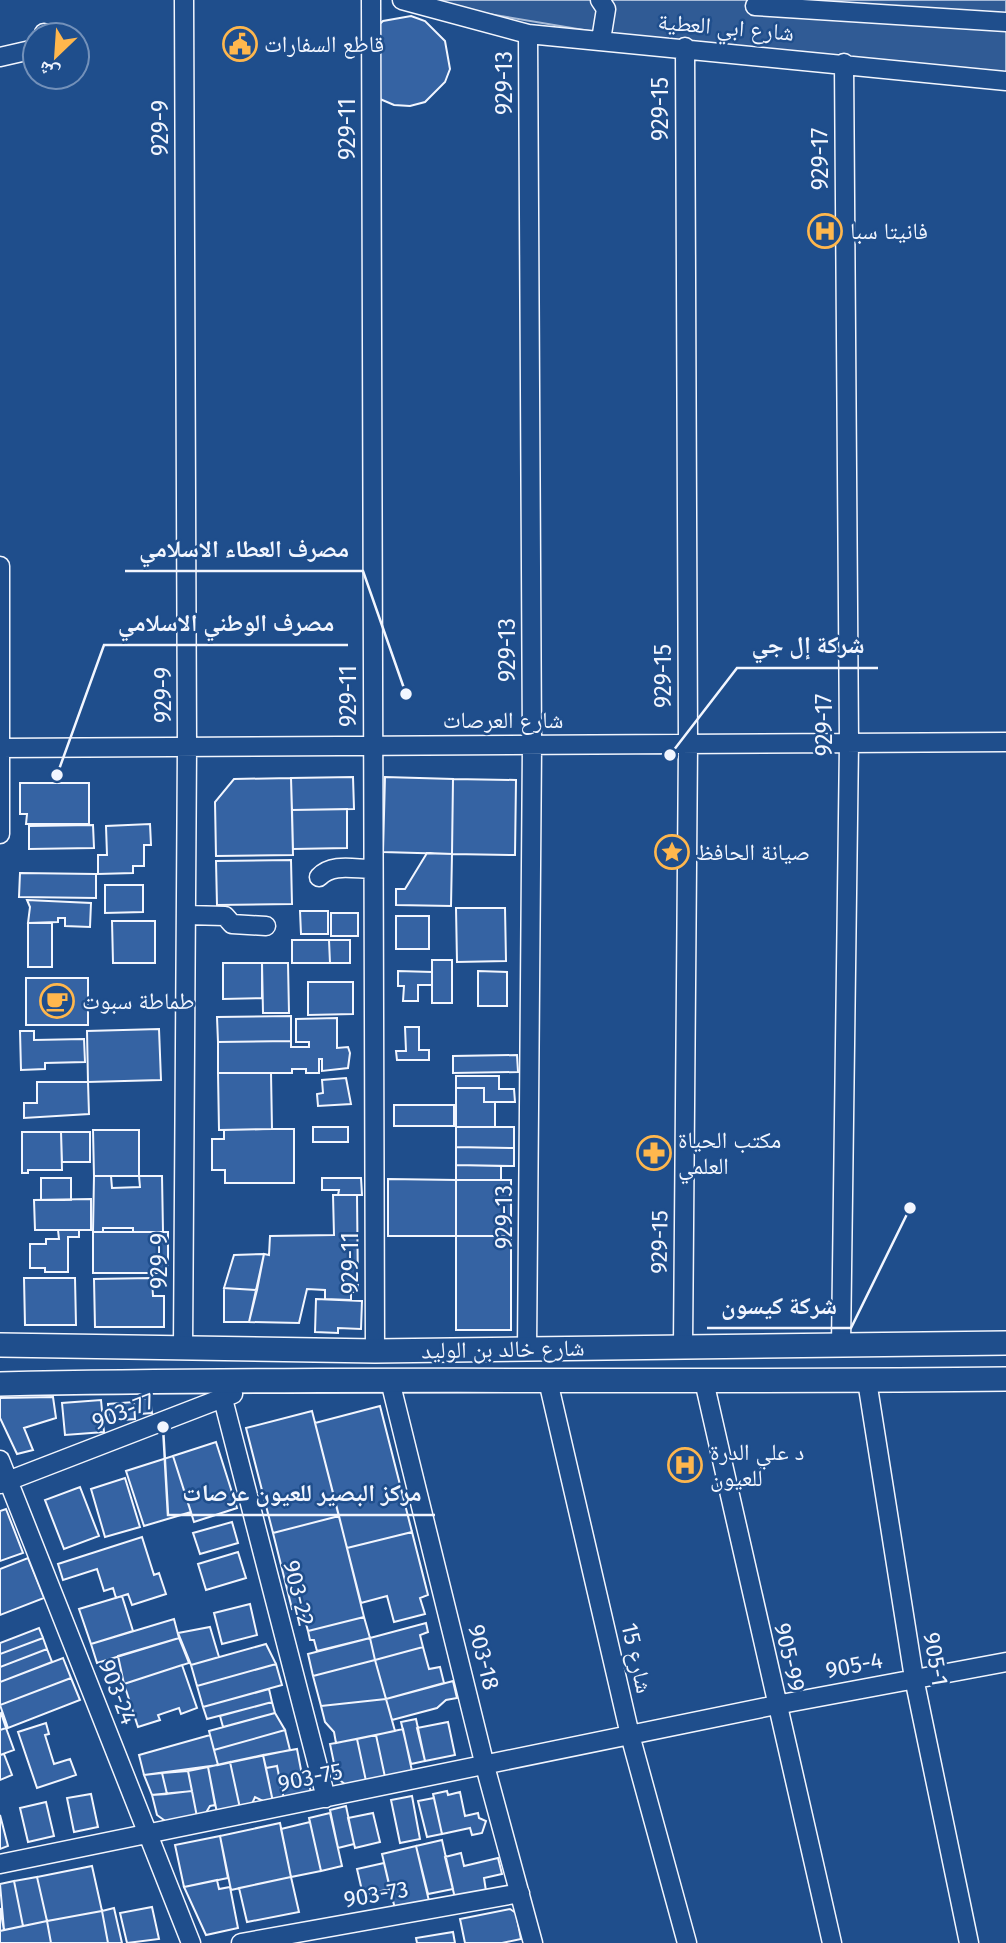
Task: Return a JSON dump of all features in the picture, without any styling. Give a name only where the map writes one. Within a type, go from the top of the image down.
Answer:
[{"type":"main road","name":"شارع خالد بن الوليد","points":[[0,1345],[375,1351],[1006,1343]]},
{"type":"main road","name":"شارع خالد بن الوليد","points":[[0,1384],[261,1378],[390,1381],[1006,1379]]},
{"type":"street","name":"929-9","points":[[183,1347],[187,747],[184,0]]},
{"type":"street","name":"929-11","points":[[371,0],[375,1351]]},
{"type":"street","name":"شارع ابي العطية","points":[[402,0],[528,34],[685,47],[1006,81]]},
{"type":"street","points":[[600,0],[606,9],[601,40]]},
{"type":"street","points":[[755,6],[1006,22]]},
{"type":"street","name":"929-13","points":[[527,1350],[532,745],[528,34]]},
{"type":"street","name":"929-15","points":[[683,1346],[688,744],[685,47]]},
{"type":"street","points":[[0,57],[21,52]]},
{"type":"street","name":"929-17","points":[[841,1346],[849,743],[844,63]]},
{"type":"street","points":[[0,566],[0,835]]},
{"type":"street","name":"شارع العرصات","points":[[0,748],[1006,742]]},
{"type":"street","points":[[319,877],[325,870],[337,868],[372,869]]},
{"type":"street","points":[[186,915],[225,916],[232,924],[267,926]]},
{"type":"street","name":"903-77","points":[[4,1482],[223,1399],[261,1378]]},
{"type":"street","name":"903-18","points":[[390,1381],[485,1766],[533,1943]]},
{"type":"street","name":"شارع 15","points":[[548,1381],[630,1735],[687,1943]]},
{"type":"street","name":"905-99","points":[[704,1381],[832,1943]]},
{"type":"street","name":"905-1","points":[[867,1381],[914,1678],[970,1943]]},
{"type":"street","name":"903-22","points":[[223,1399],[326,1798]]},
{"type":"street","name":"903-24","points":[[0,1460],[4,1482],[191,1943]]},
{"type":"street","name":"905-4","points":[[630,1735],[1006,1662]]},
{"type":"street","name":"903-75","points":[[0,1864],[630,1735]]},
{"type":"street","name":"903-73","points":[[241,1943],[520,1892]]},
{"type":"shaded area","points":[[405,0],[1006,0],[1006,84],[685,47]]},
{"type":"building","points":[[411,16],[425,21],[445,41],[450,69],[445,82],[425,102],[410,106],[394,105],[380,99],[372,31],[383,21]]},
{"type":"building","points":[[353,777],[354,809],[292,810],[291,778]]},
{"type":"building","points":[[385,777],[453,779],[452,854],[383,852]]},
{"type":"building","points":[[291,778],[293,855],[216,856],[215,802],[234,779]]},
{"type":"building","points":[[453,779],[516,780],[515,855],[452,854]]},
{"type":"building","points":[[20,783],[89,783],[89,824],[26,824],[27,814],[20,814]]},
{"type":"building","points":[[347,809],[347,848],[293,849],[292,810]]},
{"type":"building","points":[[150,824],[151,845],[144,845],[144,866],[133,866],[133,873],[98,874],[98,855],[107,855],[106,826]]},
{"type":"building","points":[[93,825],[94,848],[29,849],[29,826]]},
{"type":"building","points":[[427,853],[452,854],[451,906],[396,905],[396,889],[405,889]]},
{"type":"building","points":[[291,860],[292,904],[217,905],[216,861]]},
{"type":"building","points":[[20,873],[96,874],[96,898],[19,897]]},
{"type":"building","points":[[105,885],[143,885],[143,912],[105,913]]},
{"type":"building","points":[[27,900],[91,903],[90,927],[65,926],[65,918],[58,918],[58,922],[28,923],[30,907]]},
{"type":"building","points":[[456,908],[505,908],[506,961],[457,962]]},
{"type":"building","points":[[300,911],[328,911],[328,934],[301,934]]},
{"type":"building","points":[[331,913],[358,913],[358,936],[331,936]]},
{"type":"building","points":[[396,916],[429,916],[429,949],[396,949]]},
{"type":"building","points":[[112,921],[155,921],[155,963],[113,963]]},
{"type":"building","points":[[28,923],[52,923],[52,967],[28,967]]},
{"type":"building","points":[[292,940],[329,940],[330,963],[292,963]]},
{"type":"building","points":[[329,940],[350,940],[350,963],[330,963]]},
{"type":"building","points":[[432,960],[452,960],[452,1003],[432,1003]]},
{"type":"building","points":[[223,963],[262,963],[262,998],[223,999]]},
{"type":"building","points":[[262,963],[288,963],[289,1013],[263,1013]]},
{"type":"building","points":[[398,971],[432,972],[432,985],[418,985],[418,1001],[403,1001],[404,986],[398,986]]},
{"type":"building","points":[[478,971],[507,972],[507,1006],[478,1006]]},
{"type":"building","name":"طماطة سبوت","points":[[26,978],[88,978],[88,1025],[26,1025]]},
{"type":"building","points":[[308,982],[353,982],[353,1014],[308,1015]]},
{"type":"building","points":[[291,1016],[291,1041],[218,1042],[217,1017]]},
{"type":"building","points":[[337,1018],[337,1048],[348,1047],[348,1068],[322,1071],[322,1059],[319,1059],[319,1073],[292,1069],[292,1073],[218,1073],[218,1042],[291,1041],[291,1047],[309,1047],[309,1042],[296,1042],[296,1019]]},
{"type":"building","points":[[405,1027],[419,1027],[419,1050],[429,1050],[429,1060],[397,1060],[396,1051],[406,1051]]},
{"type":"building","points":[[159,1029],[161,1080],[88,1082],[87,1031]]},
{"type":"building","points":[[20,1031],[34,1031],[34,1040],[84,1039],[85,1062],[45,1063],[45,1069],[21,1070]]},
{"type":"building","points":[[517,1055],[518,1072],[453,1073],[453,1056]]},
{"type":"building","points":[[218,1073],[271,1073],[272,1129],[219,1130]]},
{"type":"building","points":[[456,1076],[499,1076],[499,1089],[514,1089],[515,1102],[484,1102],[484,1088],[456,1088]]},
{"type":"building","points":[[346,1078],[351,1104],[318,1106],[317,1094],[323,1093],[322,1080]]},
{"type":"building","points":[[37,1082],[88,1082],[89,1114],[24,1118],[24,1103],[37,1103]]},
{"type":"building","points":[[456,1088],[484,1088],[484,1102],[495,1102],[495,1127],[456,1127]]},
{"type":"building","points":[[394,1105],[454,1105],[454,1126],[394,1126]]},
{"type":"building","points":[[313,1127],[348,1127],[348,1142],[313,1142]]},
{"type":"building","points":[[456,1127],[514,1127],[514,1148],[456,1147]]},
{"type":"building","points":[[294,1129],[294,1183],[225,1183],[225,1170],[212,1170],[212,1139],[224,1139],[224,1130]]},
{"type":"building","points":[[93,1130],[139,1130],[139,1176],[94,1176]]},
{"type":"building","points":[[22,1132],[61,1132],[62,1170],[28,1170],[28,1173],[22,1173]]},
{"type":"building","points":[[61,1132],[90,1132],[90,1162],[62,1162]]},
{"type":"building","points":[[456,1147],[514,1148],[514,1166],[456,1165]]},
{"type":"building","points":[[456,1165],[501,1166],[501,1180],[456,1180]]},
{"type":"building","points":[[94,1176],[111,1176],[112,1188],[140,1187],[139,1176],[162,1176],[163,1232],[103,1228],[103,1232],[93,1232]]},
{"type":"building","points":[[41,1178],[71,1178],[71,1200],[41,1200]]},
{"type":"building","points":[[322,1178],[361,1178],[362,1195],[338,1195],[339,1190],[322,1190]]},
{"type":"building","points":[[388,1179],[456,1180],[456,1236],[388,1236]]},
{"type":"building","points":[[456,1180],[511,1180],[511,1236],[456,1236]]},
{"type":"building","points":[[333,1195],[357,1195],[358,1292],[351,1292],[351,1300],[325,1299],[325,1290],[307,1289],[299,1323],[249,1322],[264,1254],[269,1255],[270,1236],[334,1235]]},
{"type":"building","points":[[91,1199],[91,1230],[35,1230],[34,1200]]},
{"type":"building","points":[[58,1230],[79,1230],[79,1237],[68,1237],[68,1272],[45,1272],[45,1268],[30,1268],[30,1244],[46,1244],[46,1239],[59,1239]]},
{"type":"building","points":[[93,1232],[168,1232],[168,1273],[93,1273]]},
{"type":"building","points":[[456,1236],[511,1236],[511,1330],[456,1330]]},
{"type":"building","points":[[264,1254],[257,1290],[224,1288],[234,1255]]},
{"type":"building","points":[[24,1278],[75,1278],[76,1325],[25,1325]]},
{"type":"building","points":[[152,1278],[153,1296],[164,1296],[164,1327],[95,1327],[94,1279]]},
{"type":"building","points":[[224,1288],[257,1290],[249,1322],[224,1322]]},
{"type":"building","points":[[316,1299],[362,1301],[361,1329],[338,1328],[338,1333],[315,1332]]},
{"type":"building","points":[[53,1397],[56,1418],[24,1428],[33,1450],[17,1454],[0,1418],[0,1398]]},
{"type":"building","points":[[150,1398],[152,1413],[140,1414],[138,1399]]},
{"type":"building","points":[[101,1400],[104,1432],[65,1435],[62,1403]]},
{"type":"building","points":[[134,1402],[135,1419],[109,1421],[108,1404]]},
{"type":"building","points":[[380,1406],[412,1532],[347,1548],[315,1423]]},
{"type":"building","points":[[312,1411],[339,1516],[273,1533],[246,1428]]},
{"type":"building","points":[[216,1442],[237,1508],[194,1522],[173,1456]]},
{"type":"building","points":[[173,1456],[191,1512],[144,1526],[126,1471]]},
{"type":"building","points":[[125,1478],[140,1527],[105,1537],[91,1489]]},
{"type":"building","points":[[80,1487],[99,1536],[64,1549],[45,1500]]},
{"type":"building","points":[[6,1509],[23,1553],[0,1561],[0,1511]]},
{"type":"building","points":[[339,1516],[364,1617],[308,1631],[301,1606],[292,1609],[273,1533]]},
{"type":"building","points":[[232,1522],[238,1543],[200,1554],[193,1533]]},
{"type":"building","points":[[412,1532],[428,1595],[420,1598],[425,1614],[394,1622],[387,1596],[361,1603],[347,1548]]},
{"type":"building","points":[[142,1537],[154,1575],[159,1573],[166,1594],[132,1605],[128,1594],[116,1598],[113,1588],[104,1591],[97,1569],[63,1580],[58,1564]]},
{"type":"building","points":[[238,1552],[246,1578],[206,1590],[198,1564]]},
{"type":"building","points":[[28,1558],[44,1598],[0,1615],[0,1569]]},
{"type":"building","points":[[122,1596],[133,1631],[91,1644],[79,1609]]},
{"type":"building","points":[[250,1604],[257,1635],[222,1644],[214,1613]]},
{"type":"building","points":[[364,1617],[370,1638],[317,1651],[314,1640],[310,1640],[308,1631]]},
{"type":"building","points":[[174,1619],[179,1638],[97,1663],[91,1644]]},
{"type":"building","points":[[426,1623],[428,1632],[420,1635],[423,1647],[375,1660],[370,1638]]},
{"type":"building","points":[[210,1627],[219,1657],[191,1665],[178,1633]]},
{"type":"building","points":[[39,1628],[43,1638],[0,1654],[0,1643]]},
{"type":"building","points":[[43,1638],[47,1649],[0,1667],[0,1654]]},
{"type":"building","points":[[179,1638],[189,1663],[124,1684],[118,1656]]},
{"type":"building","points":[[370,1638],[375,1660],[313,1676],[308,1654]]},
{"type":"building","points":[[266,1644],[276,1664],[197,1686],[191,1665]]},
{"type":"building","points":[[423,1647],[429,1669],[440,1667],[444,1683],[386,1699],[375,1660]]},
{"type":"building","points":[[47,1649],[52,1662],[0,1682],[0,1667]]},
{"type":"building","points":[[63,1658],[71,1678],[0,1705],[0,1682]]},
{"type":"building","points":[[375,1660],[386,1699],[321,1706],[313,1676]]},
{"type":"building","points":[[276,1664],[282,1685],[203,1707],[197,1686]]},
{"type":"building","points":[[182,1665],[197,1708],[181,1714],[179,1708],[158,1715],[160,1720],[138,1727],[124,1684]]},
{"type":"building","points":[[71,1678],[80,1700],[8,1728],[0,1705]]},
{"type":"building","points":[[453,1681],[457,1698],[446,1700],[437,1708],[392,1720],[386,1699]]},
{"type":"building","points":[[269,1689],[272,1702],[207,1719],[203,1707]]},
{"type":"building","points":[[386,1699],[395,1731],[336,1743],[334,1732],[325,1722],[321,1706]]},
{"type":"building","points":[[272,1702],[275,1713],[223,1727],[220,1716]]},
{"type":"building","points":[[275,1713],[285,1730],[214,1750],[209,1731]]},
{"type":"building","points":[[0,1714],[6,1728],[0,1730]]},
{"type":"building","points":[[416,1719],[425,1761],[411,1764],[401,1722]]},
{"type":"building","points":[[448,1722],[455,1755],[425,1761],[417,1728]]},
{"type":"building","points":[[46,1723],[49,1734],[45,1735],[54,1764],[70,1759],[76,1775],[37,1788],[18,1732]]},
{"type":"building","points":[[6,1728],[14,1750],[0,1755],[0,1730]]},
{"type":"building","points":[[403,1729],[412,1771],[385,1777],[376,1735]]},
{"type":"building","points":[[285,1730],[290,1750],[218,1765],[214,1750]]},
{"type":"building","points":[[210,1735],[218,1765],[144,1775],[139,1755]]},
{"type":"building","points":[[376,1735],[385,1777],[366,1781],[357,1739]]},
{"type":"building","points":[[357,1739],[366,1781],[346,1785],[337,1778],[330,1744]]},
{"type":"building","points":[[297,1749],[302,1775],[280,1781],[277,1766],[266,1768],[263,1755]]},
{"type":"building","points":[[4,1754],[12,1775],[0,1780],[0,1755]]},
{"type":"building","points":[[263,1755],[273,1802],[267,1803],[255,1797],[251,1806],[240,1808],[230,1762]]},
{"type":"building","points":[[230,1762],[240,1808],[217,1813],[208,1767]]},
{"type":"building","points":[[277,1766],[284,1799],[273,1802],[266,1768]]},
{"type":"building","points":[[208,1767],[215,1805],[210,1806],[204,1816],[197,1817],[188,1771]]},
{"type":"building","points":[[188,1771],[192,1791],[167,1794],[162,1773]]},
{"type":"building","points":[[162,1773],[167,1794],[152,1795],[144,1775]]},
{"type":"building","points":[[307,1774],[311,1793],[284,1799],[280,1781]]},
{"type":"building","points":[[192,1791],[197,1817],[168,1823],[157,1815],[152,1795]]},
{"type":"building","points":[[447,1791],[448,1795],[460,1792],[465,1816],[478,1813],[479,1818],[486,1821],[482,1833],[472,1835],[470,1828],[442,1834],[433,1794]]},
{"type":"building","points":[[91,1794],[98,1827],[74,1832],[67,1798]]},
{"type":"building","points":[[412,1796],[420,1839],[400,1843],[391,1800]]},
{"type":"building","points":[[434,1798],[442,1834],[427,1837],[418,1801]]},
{"type":"building","points":[[46,1802],[54,1836],[28,1842],[20,1808]]},
{"type":"building","points":[[346,1806],[354,1844],[338,1848],[330,1810]]},
{"type":"building","points":[[330,1813],[342,1866],[321,1871],[309,1818]]},
{"type":"building","points":[[373,1813],[380,1842],[355,1848],[348,1818]]},
{"type":"building","points":[[0,1815],[8,1846],[0,1849]]},
{"type":"building","points":[[310,1822],[321,1871],[291,1877],[281,1829]]},
{"type":"building","points":[[280,1823],[291,1877],[231,1890],[220,1836]]},
{"type":"building","points":[[220,1836],[228,1878],[184,1887],[175,1845]]},
{"type":"building","points":[[442,1840],[453,1889],[428,1894],[416,1846]]},
{"type":"building","points":[[416,1846],[429,1901],[395,1909],[382,1854]]},
{"type":"building","points":[[461,1853],[464,1866],[498,1858],[502,1874],[484,1878],[486,1891],[455,1898],[445,1857]]},
{"type":"building","points":[[384,1863],[390,1889],[363,1895],[357,1869]]},
{"type":"building","points":[[92,1866],[102,1911],[47,1921],[37,1877]]},
{"type":"building","points":[[37,1877],[47,1921],[23,1926],[14,1881]]},
{"type":"building","points":[[291,1877],[299,1912],[247,1922],[239,1888]]},
{"type":"building","points":[[217,1880],[219,1889],[230,1887],[238,1928],[206,1935],[184,1887]]},
{"type":"building","points":[[14,1881],[23,1926],[4,1930],[0,1884]]},
{"type":"building","points":[[152,1907],[159,1939],[127,1943],[120,1913]]},
{"type":"building","points":[[0,1908],[4,1930],[0,1931]]},
{"type":"building","points":[[114,1908],[122,1943],[108,1943],[102,1911]]},
{"type":"building","points":[[510,1909],[516,1913],[521,1939],[502,1943],[465,1943],[460,1919]]},
{"type":"building","points":[[102,1911],[108,1943],[51,1943],[47,1921]]},
{"type":"building","points":[[47,1921],[51,1943],[0,1943],[0,1931]]},
{"type":"building","points":[[453,1932],[455,1943],[417,1943],[416,1938]]},
{"type":"place","name":"قاطع السفارات","points":[[240,44]]},
{"type":"place","name":"فانيتا سبا","points":[[825,231]]},
{"type":"place","name":"مصرف العطاء الاسلامي","points":[[406,694]]},
{"type":"place","name":"شركة إل جي","points":[[670,755]]},
{"type":"place","name":"مصرف الوطني الاسلامي","points":[[57,775]]},
{"type":"place","name":"صيانة الحافظ","points":[[672,852]]},
{"type":"place","name":"طماطة سبوت","points":[[57,1001]]},
{"type":"place","name":"مكتب الحياة العلمي","points":[[654,1153]]},
{"type":"place","name":"شركة كيسون","points":[[910,1208]]},
{"type":"place","name":"مركز البصير للعيون عرصات","points":[[163,1427]]},
{"type":"place","name":"د علي الدرة للعيون","points":[[685,1465]]}]
